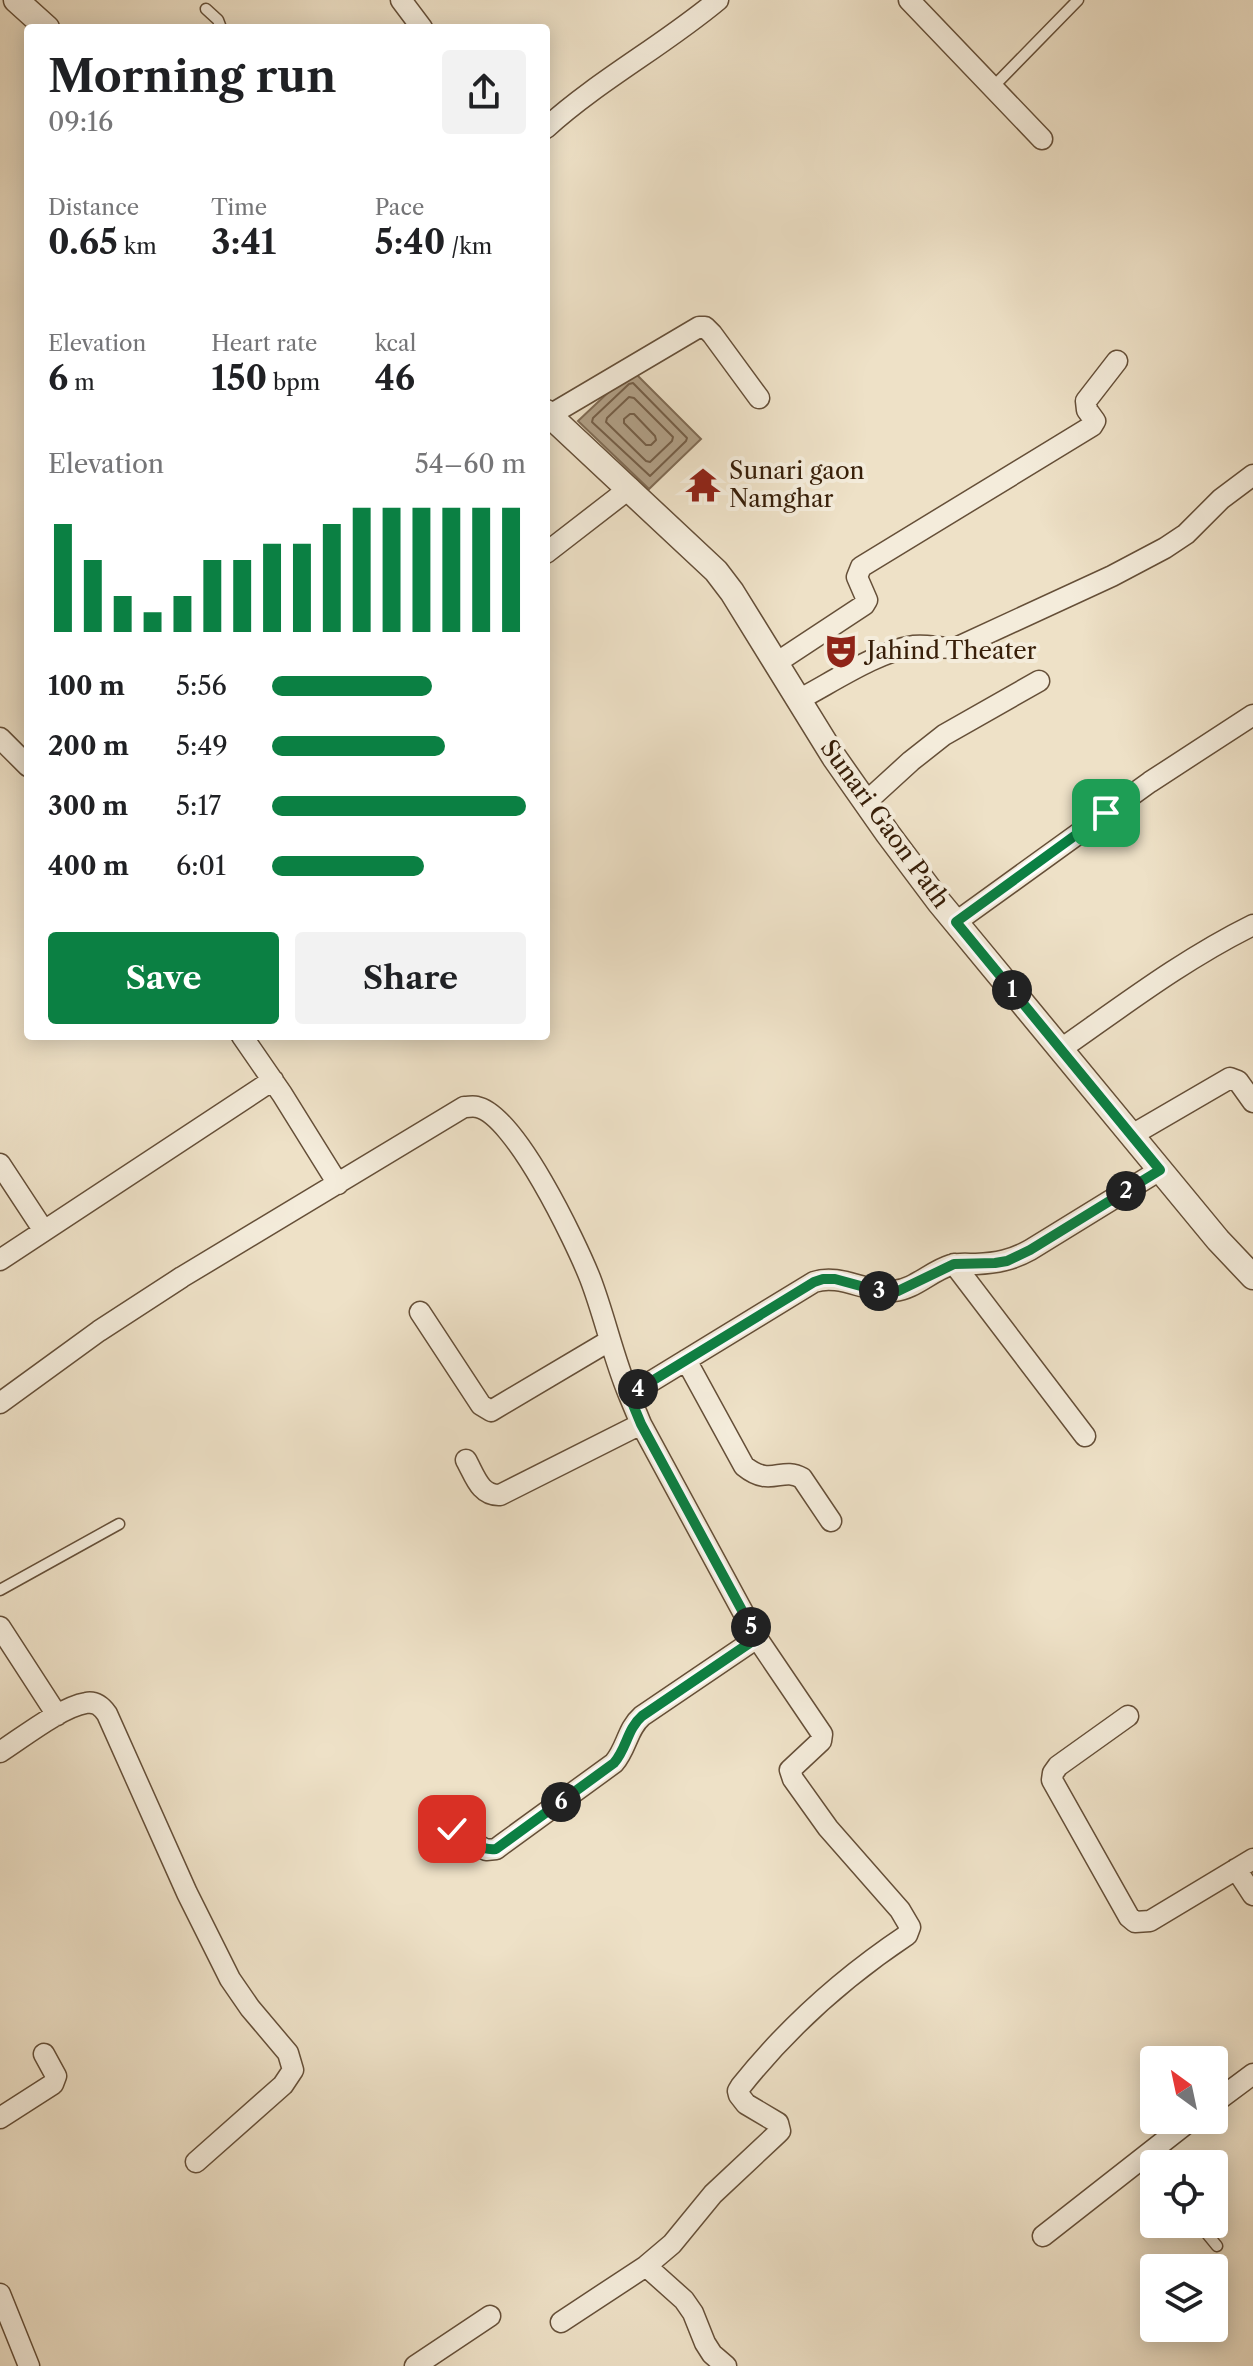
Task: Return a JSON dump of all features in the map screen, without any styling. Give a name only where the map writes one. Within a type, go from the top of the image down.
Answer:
[{"type":"street","points":[[16,0],[43,24]]},
{"type":"street","points":[[401,0],[419,24]]},
{"type":"street","points":[[550,125],[718,0]]},
{"type":"street","points":[[909,0],[1042,139]]},
{"type":"street","points":[[550,413],[699,327],[705,327],[712,334],[759,398]]},
{"type":"street","points":[[776,663],[864,605],[867,596],[857,577],[861,567],[1092,426],[1095,421],[1087,410],[1086,401],[1117,361]]},
{"type":"street","name":"Sunari Gaon Path","points":[[550,416],[716,571],[865,803],[956,922],[1218,1240],[1253,1277]]},
{"type":"street","points":[[798,700],[895,650],[926,645],[950,649],[958,647],[1112,576],[1186,534],[1221,499],[1253,475]]},
{"type":"street","points":[[550,550],[630,488]]},
{"type":"street","points":[[865,803],[944,735],[1039,681]]},
{"type":"street","points":[[956,922],[1117,805],[1253,715]]},
{"type":"street","points":[[0,738],[24,762]]},
{"type":"street","points":[[1061,1049],[1207,948],[1253,925]]},
{"type":"street","points":[[245,1040],[338,1184]]},
{"type":"street","points":[[1132,1135],[1230,1078],[1238,1081],[1253,1102]]},
{"type":"street","points":[[0,1260],[273,1080]]},
{"type":"street","points":[[0,1403],[99,1331],[182,1277],[464,1107],[477,1107],[490,1113],[534,1166],[569,1230],[591,1280],[609,1341],[641,1424],[757,1638],[822,1734],[821,1741],[792,1767],[790,1775],[828,1828],[900,1910],[909,1931],[796,2022],[741,2086],[738,2091],[742,2100],[775,2120],[780,2131],[713,2194],[672,2244],[646,2266],[561,2322]]},
{"type":"street","points":[[0,1164],[44,1231]]},
{"type":"street","points":[[629,1395],[814,1282],[835,1279],[879,1291],[898,1291],[954,1264],[995,1263],[1019,1255],[1160,1170]]},
{"type":"street","points":[[954,1264],[1085,1436]]},
{"type":"street","points":[[420,1312],[481,1405],[491,1411],[609,1341]]},
{"type":"street","points":[[686,1360],[744,1466],[765,1477],[790,1474],[802,1478],[831,1521]]},
{"type":"street","points":[[466,1460],[483,1491],[500,1495],[641,1424]]},
{"type":"street","points":[[0,1627],[57,1715]]},
{"type":"street","points":[[452,1829],[479,1847],[496,1849],[614,1763],[622,1754],[633,1723],[757,1638]]},
{"type":"street","points":[[0,1752],[57,1715],[86,1703],[97,1704],[107,1714],[145,1802],[230,1979],[292,2062],[293,2070],[283,2085],[196,2162]]},
{"type":"street","points":[[1128,1716],[1058,1766],[1052,1780],[1123,1911],[1135,1922],[1150,1921],[1245,1864],[1253,1895]]},
{"type":"street","points":[[0,2118],[53,2084],[56,2076],[44,2054]]},
{"type":"street","points":[[1228,2093],[1253,2074]]},
{"type":"street","points":[[1162,2150],[1177,2134]]},
{"type":"street","points":[[1043,2236],[1140,2169]]},
{"type":"street","points":[[646,2266],[684,2300],[705,2343],[726,2366]]},
{"type":"street","points":[[0,2294],[29,2366]]},
{"type":"street","points":[[415,2366],[490,2316]]},
{"type":"lane","points":[[992,88],[1078,0]]},
{"type":"lane","points":[[206,9],[220,24]]},
{"type":"lane","points":[[0,1590],[119,1524]]},
{"type":"lane","points":[[1210,2238],[1217,2246]]},
{"type":"water","points":[[632,370],[701,439],[649,489],[578,421]]},
{"type":"place","name":"Sunari gaon Namghar","points":[[703,485]]},
{"type":"place","name":"Jahind Theater","points":[[841,651]]},
{"type":"route","points":[[452,1829],[479,1847],[496,1849],[614,1763],[622,1754],[633,1723],[757,1638],[641,1424],[629,1395],[814,1282],[835,1279],[879,1291],[898,1291],[954,1264],[1007,1261],[1160,1170],[956,922],[1106,813]]}]
